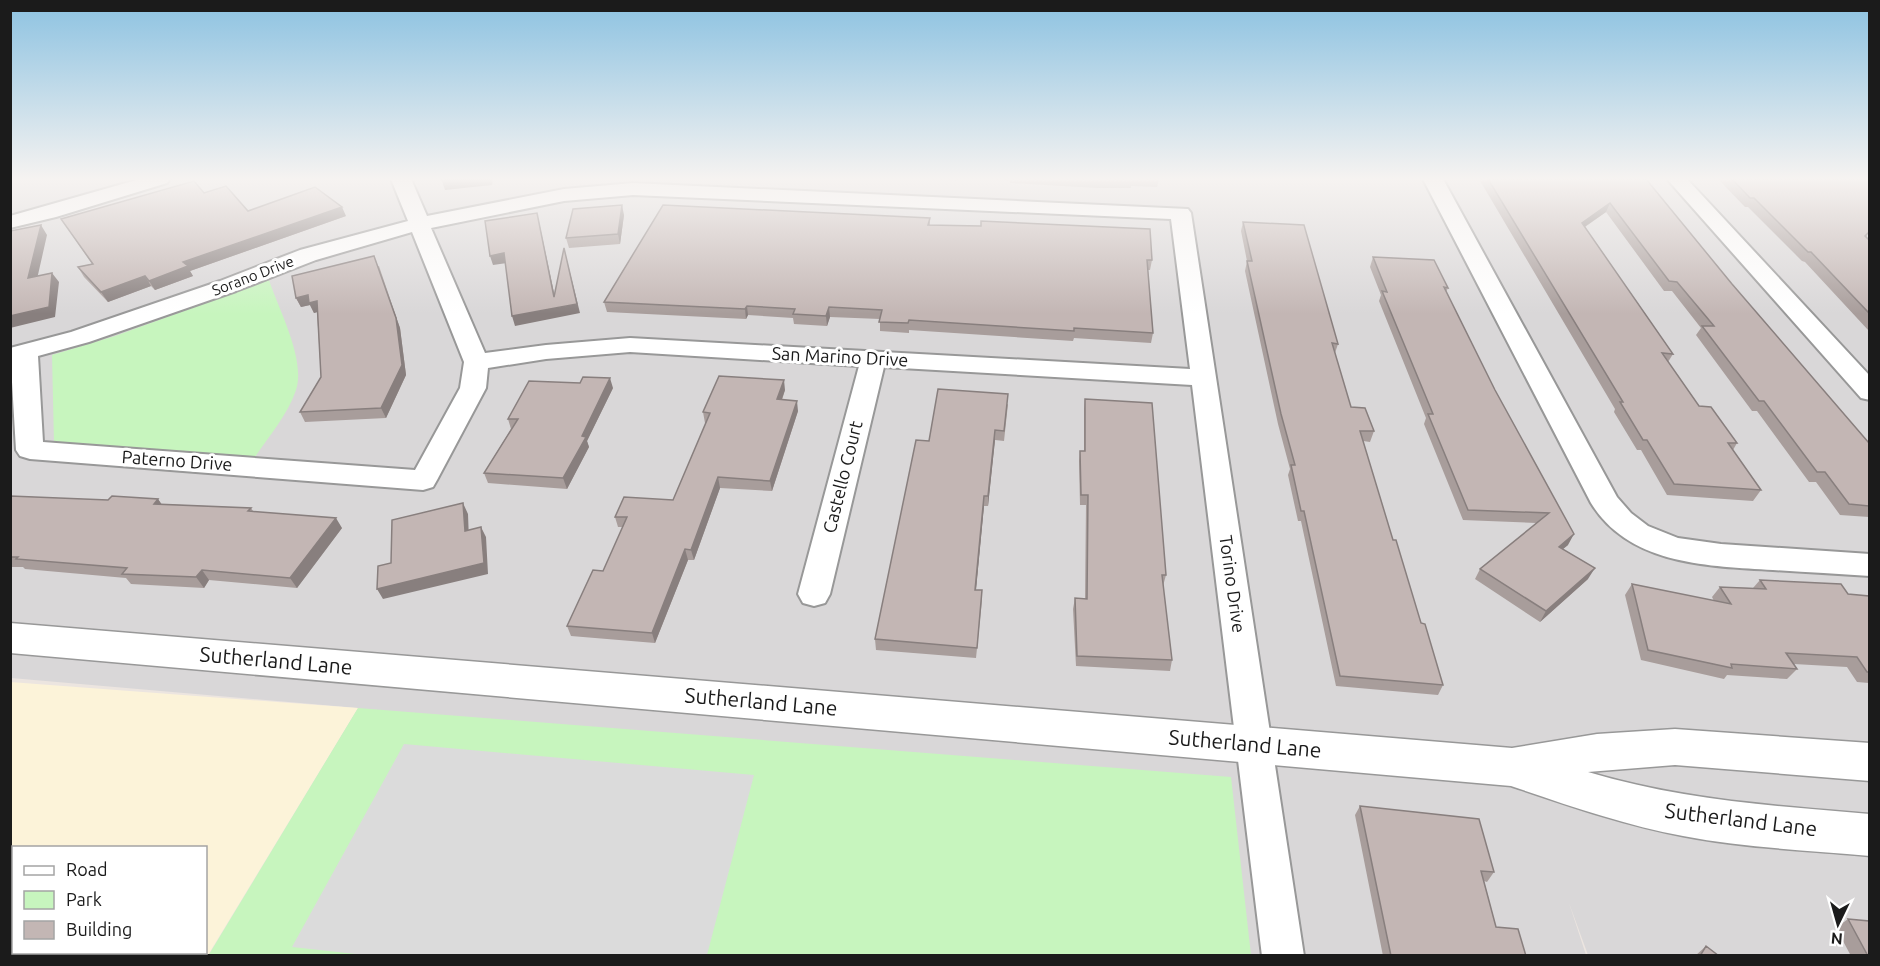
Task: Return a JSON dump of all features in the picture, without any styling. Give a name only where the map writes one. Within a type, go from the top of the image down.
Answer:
[{"type":"street","name":"Sorano Drive","points":[[18,354],[80,337],[228,286],[308,255],[419,224]]},
{"type":"street","points":[[419,224],[476,362]]},
{"type":"street","name":"Torino Drive","points":[[1183,224],[1283,956]]},
{"type":"street","points":[[1457,224],[1606,503],[1622,522],[1655,542],[1690,552],[1869,565]]},
{"type":"street","points":[[1718,224],[1869,392]]},
{"type":"street","name":"San Marino Drive","points":[[476,362],[546,352],[630,345],[1204,378]]},
{"type":"street","name":"Paterno Drive","points":[[18,354],[30,450],[423,480],[472,388],[476,362]]},
{"type":"street","name":"Castello Court","points":[[814,594],[873,359]]},
{"type":"street","name":"Sutherland Lane","points":[[10,638],[1510,767],[1617,800],[1682,816],[1719,822],[1869,835]]},
{"type":"street","name":"Sutherland Lane","points":[[1510,767],[1597,752],[1675,747],[1869,762]]},
{"type":"shaded area","points":[[10,224],[1869,224],[1869,955],[1588,955],[1569,903],[1586,955],[210,955],[358,708],[11,678]]},
{"type":"shaded area","points":[[10,682],[358,708],[208,955],[11,955]]},
{"type":"shaded area","points":[[404,744],[754,775],[707,955],[374,956],[292,947]]},
{"type":"green space","points":[[269,280],[294,350],[298,378],[296,390],[288,408],[255,457],[54,443],[52,355],[115,336]]},
{"type":"green space","points":[[358,708],[1231,777],[1251,955],[208,956]]},
{"type":"building","points":[[65,224],[293,224],[183,262],[188,266],[149,281],[145,276],[101,292],[78,267],[93,264]]},
{"type":"building","points":[[485,224],[539,224],[554,297],[564,248],[577,304],[512,316],[504,253],[490,256]]},
{"type":"building","points":[[569,224],[619,224],[618,234],[566,238]]},
{"type":"building","points":[[651,224],[981,226],[981,224],[1046,224],[1150,229],[1152,260],[1147,260],[1153,333],[1074,328],[1074,331],[909,320],[908,323],[879,322],[882,310],[829,307],[826,316],[793,314],[795,309],[747,306],[745,309],[604,302]]},
{"type":"building","points":[[1243,224],[1304,225],[1338,344],[1332,343],[1351,407],[1365,408],[1374,431],[1360,431],[1393,540],[1396,540],[1421,623],[1425,624],[1443,685],[1340,676],[1304,511],[1301,511],[1291,465],[1295,465],[1281,414],[1247,261],[1252,261]]},
{"type":"building","points":[[1515,224],[1583,224],[1673,354],[1662,353],[1699,406],[1711,407],[1737,443],[1728,443],[1761,490],[1674,484],[1647,440],[1643,440],[1620,402],[1623,402]]},
{"type":"building","points":[[1626,224],[1683,224],[1869,443],[1869,506],[1849,504],[1825,472],[1817,472],[1764,401],[1759,401],[1702,326],[1714,326],[1677,282],[1669,281]]},
{"type":"building","points":[[1780,224],[1869,224],[1869,232],[1865,236],[1869,240],[1869,313],[1811,252],[1808,252]]},
{"type":"building","points":[[41,225],[28,278],[52,273],[49,307],[10,316],[10,231]]},
{"type":"building","points":[[374,256],[396,318],[402,365],[381,408],[300,412],[321,377],[317,301],[309,303],[308,295],[296,298],[292,276]]},
{"type":"building","points":[[1373,257],[1434,260],[1448,288],[1444,287],[1495,390],[1574,534],[1559,547],[1595,568],[1546,611],[1480,569],[1549,513],[1468,510],[1428,414],[1433,414],[1382,291],[1387,292]]},
{"type":"building","points":[[719,376],[784,380],[777,399],[797,401],[770,481],[718,477],[691,550],[685,549],[652,633],[567,626],[593,570],[603,571],[627,517],[615,517],[624,497],[673,500],[710,413],[703,412]]},
{"type":"building","points":[[583,377],[610,378],[582,436],[586,437],[563,478],[484,473],[518,419],[508,419],[529,381],[580,383]]},
{"type":"building","points":[[938,389],[1008,394],[1004,431],[995,430],[988,496],[984,496],[975,590],[982,590],[977,648],[875,639],[916,440],[929,441]]},
{"type":"building","points":[[1085,399],[1152,403],[1166,575],[1162,575],[1172,660],[1077,656],[1075,598],[1087,599],[1088,495],[1081,495],[1080,451],[1085,451]]},
{"type":"building","points":[[10,496],[108,500],[112,496],[158,499],[154,504],[251,508],[248,511],[336,518],[290,578],[202,570],[196,577],[122,574],[127,568],[10,557]]},
{"type":"building","points":[[463,503],[465,531],[481,527],[484,563],[377,589],[378,566],[391,563],[392,520]]},
{"type":"building","points":[[1760,580],[1841,584],[1848,594],[1869,596],[1869,672],[1857,657],[1786,653],[1797,669],[1731,664],[1732,668],[1648,650],[1632,584],[1731,604],[1720,587],[1766,589]]},
{"type":"building","points":[[1360,806],[1479,819],[1494,872],[1481,871],[1496,927],[1518,929],[1526,956],[1391,956]]},
{"type":"building","points":[[1848,919],[1869,921],[1869,956],[1868,956]]},
{"type":"building","points":[[1706,946],[1719,956],[1700,956]]}]
